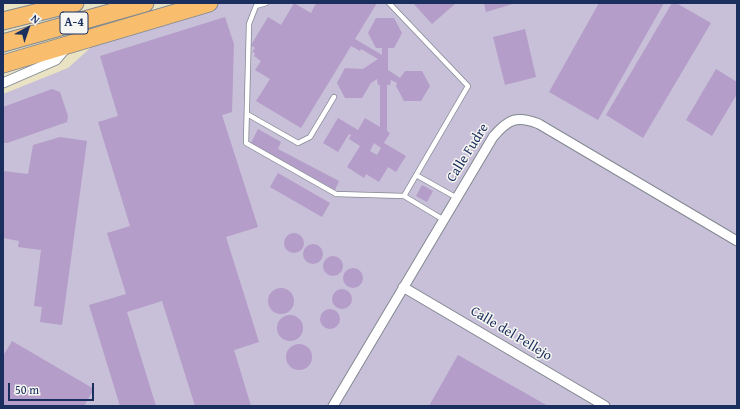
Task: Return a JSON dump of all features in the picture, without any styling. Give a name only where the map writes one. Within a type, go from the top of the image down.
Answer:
[{"type":"highway","points":[[3,13],[34,3]]},
{"type":"highway","name":"A-4","points":[[3,21],[75,3]]},
{"type":"highway","name":"A-4","points":[[3,43],[145,3]]},
{"type":"highway","points":[[3,64],[209,3]]},
{"type":"street","points":[[3,83],[56,60],[69,45]]},
{"type":"street","name":"Calle Fudre","points":[[333,406],[493,137],[502,126],[513,120],[525,119],[539,124],[737,241]]},
{"type":"street","name":"Calle del Pellejo","points":[[403,287],[605,406]]},
{"type":"lane","points":[[266,3],[256,6],[249,24],[246,143],[336,194],[404,196],[444,220]]},
{"type":"lane","points":[[389,3],[468,86],[404,196]]},
{"type":"lane","points":[[247,114],[298,143],[310,137],[334,96]]},
{"type":"lane","points":[[416,175],[457,198]]},
{"type":"shaded area","points":[[220,3],[737,3],[737,406],[3,406],[3,94],[68,68],[97,42]]},
{"type":"building","points":[[294,3],[311,13],[316,3],[377,3],[355,39],[382,55],[382,48],[376,48],[368,33],[376,18],[394,18],[402,33],[394,48],[388,48],[388,70],[400,78],[405,71],[422,71],[430,86],[421,101],[404,101],[396,86],[397,83],[391,80],[390,85],[387,85],[387,131],[390,133],[384,143],[406,156],[396,172],[388,167],[379,182],[366,174],[364,178],[347,167],[360,146],[349,139],[351,135],[349,134],[338,152],[323,143],[338,118],[358,130],[365,118],[380,127],[380,85],[378,85],[377,79],[371,83],[362,98],[345,98],[337,83],[345,68],[363,69],[378,59],[361,49],[360,51],[351,46],[301,128],[256,101],[270,79],[255,70],[261,61],[254,56],[255,53],[252,52],[255,48],[251,45],[268,17],[281,25]],"holes":[[[374,143],[381,148],[377,155],[370,151]]]},
{"type":"building","points":[[413,3],[456,3],[432,24]]},
{"type":"building","points":[[484,3],[516,3],[486,12]]},
{"type":"building","points":[[599,3],[664,3],[598,120],[549,92]]},
{"type":"building","points":[[672,3],[676,3],[711,23],[643,138],[606,115]]},
{"type":"building","points":[[225,17],[234,44],[232,112],[222,115],[258,227],[226,237],[259,342],[234,350],[251,406],[195,406],[162,301],[127,312],[156,406],[120,406],[89,305],[126,294],[107,233],[130,226],[98,122],[118,116],[100,56]]},
{"type":"building","points":[[525,29],[536,77],[505,85],[493,37]]},
{"type":"building","points":[[716,69],[737,82],[737,94],[712,136],[686,120]]},
{"type":"building","points":[[52,89],[60,92],[68,116],[67,122],[7,143],[3,143],[3,107]]},
{"type":"building","points":[[258,129],[281,142],[278,149],[339,181],[335,190],[251,143]]},
{"type":"building","points":[[60,137],[87,141],[62,325],[40,322],[42,307],[34,306],[41,250],[18,247],[19,241],[3,238],[3,171],[28,174],[33,145]]},
{"type":"building","points":[[278,173],[330,203],[322,217],[270,187]]},
{"type":"building","points":[[422,185],[433,191],[427,202],[416,196]]},
{"type":"building","points":[[294,233],[301,236],[304,243],[301,250],[294,253],[287,250],[284,243],[287,236]]},
{"type":"building","points":[[313,244],[320,247],[323,254],[320,261],[313,264],[306,261],[303,254],[306,247]]},
{"type":"building","points":[[333,256],[340,259],[343,266],[340,273],[333,276],[326,273],[323,266],[326,259]]},
{"type":"building","points":[[353,268],[360,271],[363,278],[360,285],[353,288],[346,285],[343,278],[346,271]]},
{"type":"building","points":[[281,288],[290,292],[294,301],[290,310],[281,314],[272,310],[268,301],[272,292]]},
{"type":"building","points":[[342,289],[349,292],[352,299],[349,306],[342,309],[335,306],[332,299],[335,292]]},
{"type":"building","points":[[330,309],[337,312],[340,319],[337,326],[330,329],[323,326],[320,319],[323,312]]},
{"type":"building","points":[[290,315],[299,319],[303,328],[299,337],[290,341],[281,337],[277,328],[281,319]]},
{"type":"building","points":[[12,341],[94,389],[84,406],[3,406],[3,356]]},
{"type":"building","points":[[299,344],[308,348],[312,357],[308,366],[299,370],[290,366],[286,357],[290,348]]},
{"type":"building","points":[[458,355],[548,406],[429,406]]}]
